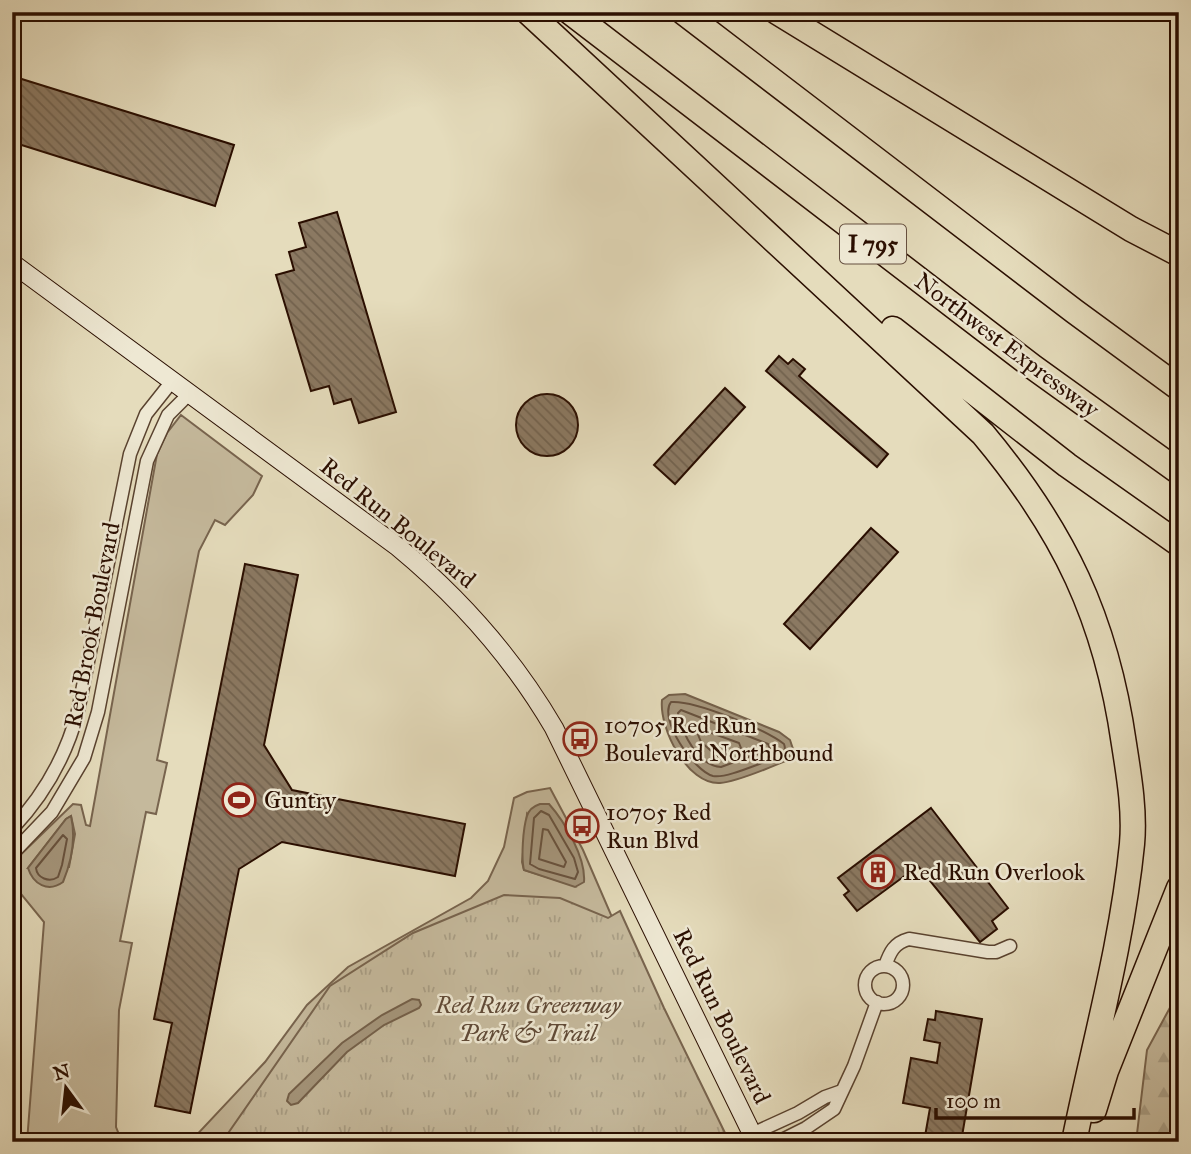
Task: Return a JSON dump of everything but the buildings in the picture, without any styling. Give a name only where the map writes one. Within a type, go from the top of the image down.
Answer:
[{"type":"highway","points":[[528,12],[983,434],[1015,473],[1040,510],[1061,543],[1085,591],[1118,700],[1130,780],[1132,841],[1106,1000],[1074,1142]]},
{"type":"highway","name":"Northwest Expressway","points":[[569,12],[1032,367],[1179,472]]},
{"type":"highway","name":"I 795","points":[[682,12],[1023,273],[1179,388]]},
{"type":"highway","points":[[777,12],[1131,229],[1179,254]]},
{"type":"highway","points":[[654,127],[968,389],[1067,466],[1179,544]]},
{"type":"highway","points":[[1084,1142],[1106,1071],[1179,888]]},
{"type":"main road","name":"Red Run Boulevard","points":[[12,263],[415,561],[467,610],[507,656],[540,705],[567,754],[754,1138]]},
{"type":"street","name":"Red Brook Boulevard","points":[[12,829],[47,786],[66,749],[79,711],[130,454],[146,414],[173,380]]},
{"type":"street","name":"Red Brook Boulevard","points":[[12,854],[52,812],[84,758],[97,712],[147,461],[168,415],[190,393]]},
{"type":"street","points":[[886,966],[893,948],[899,942],[909,939],[988,952],[996,952],[1010,946]]},
{"type":"street","points":[[886,966],[900,974],[903,990],[896,1000],[890,1003],[877,1002],[868,995],[867,978],[874,969],[886,966]]},
{"type":"street","points":[[778,1142],[806,1128],[834,1109],[864,1041],[877,1002]]},
{"type":"street","points":[[754,1138],[825,1097],[842,1091]]},
{"type":"green space","points":[[181,415],[262,476],[253,495],[225,525],[215,520],[199,551],[157,760],[167,763],[156,814],[146,812],[120,941],[132,943],[119,1010],[116,1127],[122,1142],[27,1142],[44,922],[12,883],[12,863],[73,804],[81,805],[86,825],[90,826],[157,454],[167,433]],"holes":[[[71,816],[75,834],[69,867],[28,868]]]},
{"type":"green space","points":[[550,788],[583,850],[631,961],[511,897],[334,1142],[190,1142],[265,1062],[307,1005],[348,967],[471,898],[488,881],[504,847],[514,798],[527,792]],"holes":[[[527,814],[575,886],[524,870],[522,862]]]},
{"type":"green space","name":"Red Run Greenway Park & Trail","points":[[504,895],[560,898],[608,918],[620,911],[726,1135],[716,1142],[222,1142],[330,986],[413,933]]},
{"type":"green space","points":[[1179,991],[1179,1142],[1136,1142],[1147,1050]]},
{"type":"water","points":[[685,694],[779,732],[790,740],[793,749],[788,760],[727,782],[708,781],[697,775],[686,765],[670,739],[662,712],[662,700],[669,695]]},
{"type":"water","points":[[540,804],[549,804],[568,830],[578,852],[584,882],[575,887],[524,870],[526,821],[530,810]]},
{"type":"water","points":[[71,816],[73,833],[69,866],[63,882],[47,887],[33,878],[28,868]]},
{"type":"water","points":[[412,999],[419,1000],[419,1008],[384,1025],[347,1052],[298,1103],[291,1105],[287,1101],[289,1094],[342,1043],[382,1015]]},
{"type":"place","name":"10705 Red Run Boulevard Northbound","points":[[580,739]]},
{"type":"place","name":"Guntry","points":[[239,800]]},
{"type":"place","name":"10705 Red Run Blvd","points":[[582,826]]},
{"type":"place","name":"Red Run Overlook","points":[[878,872]]}]
